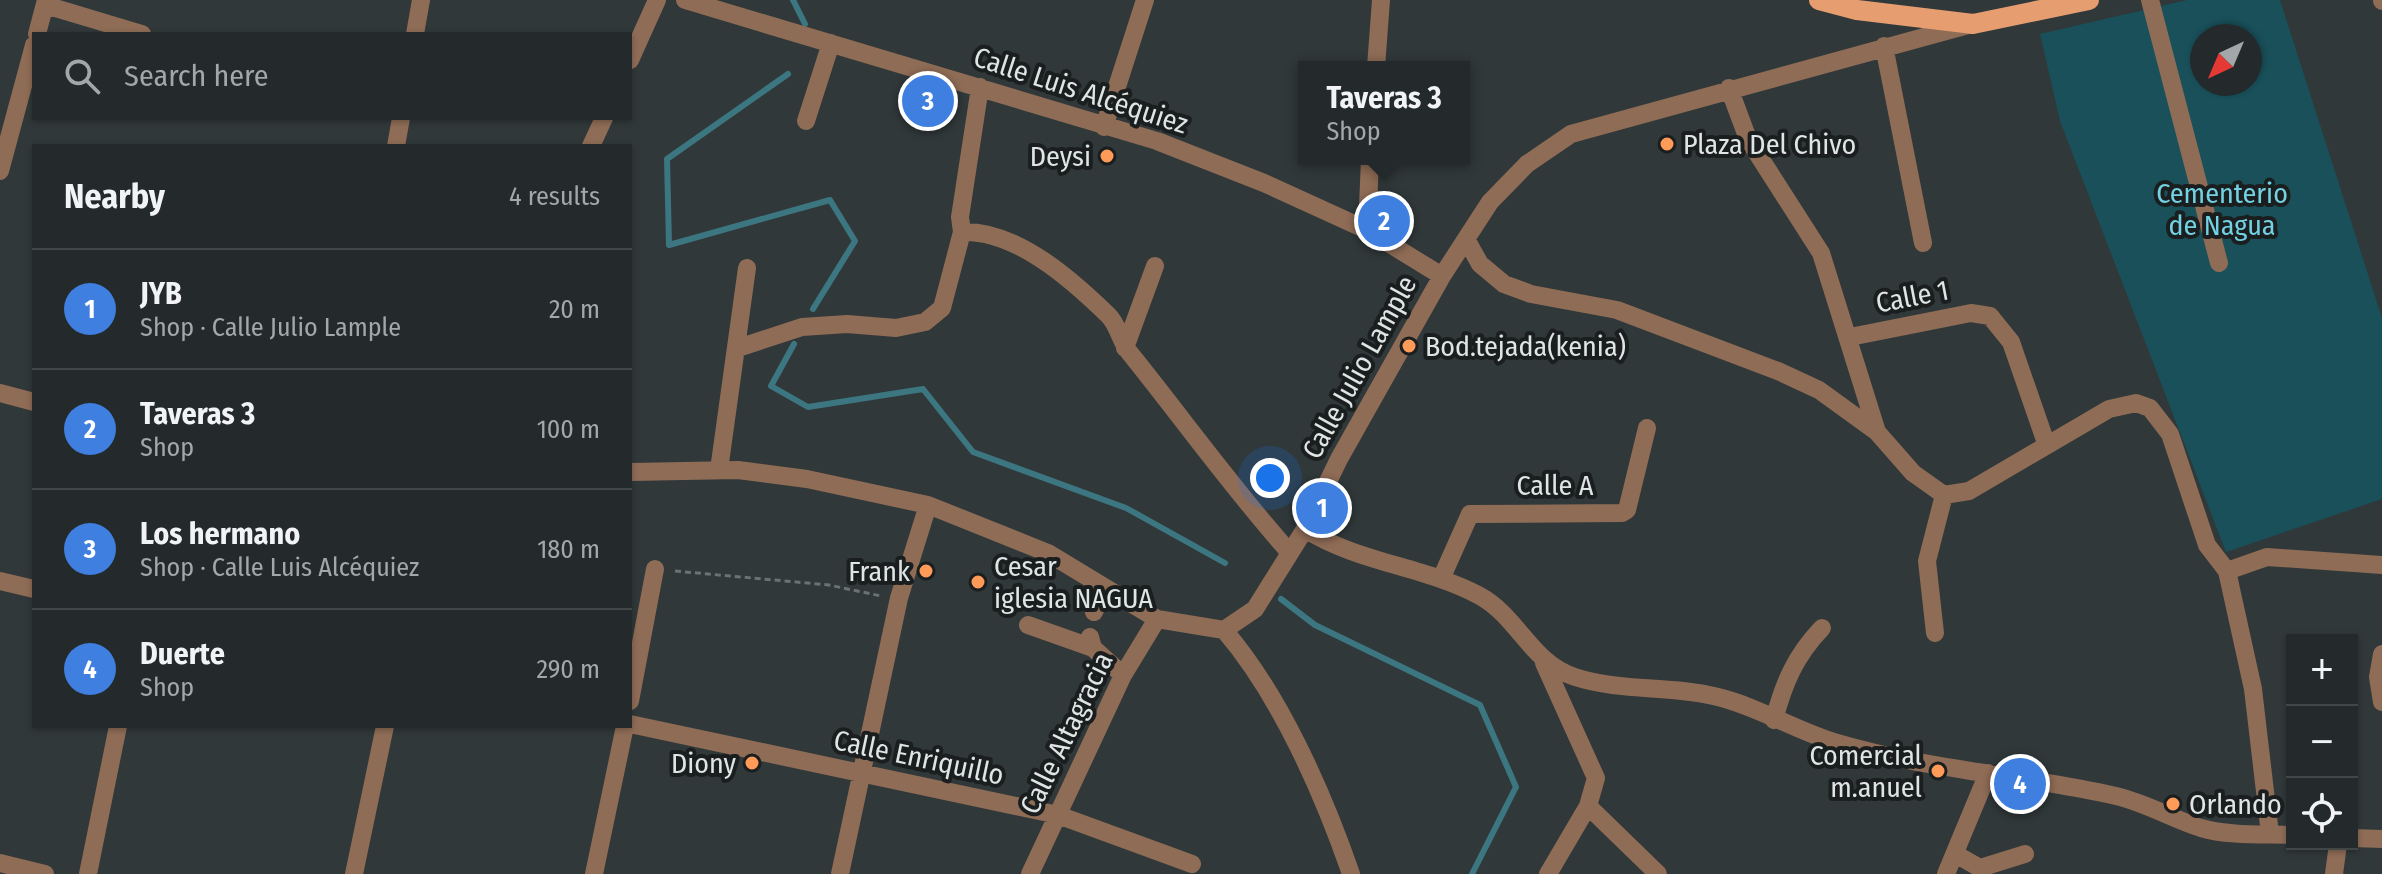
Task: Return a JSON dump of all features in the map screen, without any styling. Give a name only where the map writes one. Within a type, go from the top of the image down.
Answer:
[{"type":"main road","points":[[1819,0],[1973,24],[2089,0]]},
{"type":"street","points":[[415,32],[421,0]]},
{"type":"street","points":[[632,56],[657,0]]},
{"type":"street","name":"Calle Luis Alcéquiez","points":[[685,0],[1157,141],[1264,183],[1367,230],[1442,276]]},
{"type":"street","points":[[1104,127],[1145,0]]},
{"type":"street","points":[[1376,61],[1381,0]]},
{"type":"street","points":[[2150,0],[2219,263]]},
{"type":"street","points":[[38,32],[46,2],[136,32]]},
{"type":"street","name":"Calle Julio Lample","points":[[1224,630],[1255,609],[1305,529],[1339,459],[1442,276],[1490,202],[1527,164],[1571,134],[1729,88],[1973,24]]},
{"type":"street","points":[[806,121],[831,43]]},
{"type":"street","points":[[1884,46],[1923,243]]},
{"type":"street","points":[[1,161],[32,52]]},
{"type":"street","points":[[738,348],[802,327],[847,324],[896,328],[925,322],[942,308],[962,232],[960,217],[980,87]]},
{"type":"street","points":[[1729,88],[1748,139],[1821,253],[1850,337],[1877,432]]},
{"type":"street","points":[[396,144],[401,120]]},
{"type":"street","points":[[592,144],[603,120]]},
{"type":"street","points":[[1367,230],[1370,165]]},
{"type":"street","points":[[962,232],[983,231],[1012,243],[1062,276],[1111,317],[1125,348],[1213,456],[1249,508],[1290,553]]},
{"type":"street","points":[[1466,239],[1480,264],[1504,284],[1531,294],[1617,310],[1778,371],[1819,390],[1877,432],[1913,473],[1944,495],[1969,491],[2046,443],[2109,409],[2136,403],[2150,408],[2170,434],[2207,545],[2227,571],[2253,689],[2270,834]]},
{"type":"street","points":[[1125,348],[1155,266]]},
{"type":"street","points":[[719,470],[747,268]]},
{"type":"street","name":"Calle 1","points":[[1850,337],[1971,313],[1990,316],[2011,342],[2046,443]]},
{"type":"street","points":[[0,393],[32,401]]},
{"type":"street","name":"Calle A","points":[[1441,579],[1470,514],[1622,513],[1627,510],[1647,428]]},
{"type":"street","points":[[632,472],[719,470],[807,479],[928,505],[1048,553],[1157,619],[1224,630],[1250,660],[1280,711],[1351,874]]},
{"type":"street","points":[[1935,633],[1927,561],[1944,495]]},
{"type":"street","points":[[840,874],[899,598],[928,505]]},
{"type":"street","points":[[1305,529],[1335,547],[1441,579],[1481,597],[1507,616],[1544,663],[1596,778],[1588,806],[1548,874]]},
{"type":"street","points":[[2227,571],[2267,557],[2382,565]]},
{"type":"street","points":[[632,690],[655,569]]},
{"type":"street","points":[[0,581],[32,589]]},
{"type":"street","points":[[1094,612],[1105,588]]},
{"type":"street","name":"Calle Altagracia","points":[[1030,874],[1123,675],[1157,619]]},
{"type":"street","points":[[1028,625],[1092,641],[1123,675]]},
{"type":"street","points":[[1774,720],[1786,676],[1805,646],[1822,628]]},
{"type":"street","points":[[2382,654],[2378,677],[2382,702]]},
{"type":"street","points":[[1544,663],[1575,677],[1636,687],[1680,688],[1723,698],[1837,743],[1988,773],[2066,784],[2129,799],[2204,829],[2286,835]]},
{"type":"street","name":"Calle Enriquillo","points":[[632,726],[1058,815],[1192,864]]},
{"type":"street","points":[[88,874],[118,728]]},
{"type":"street","points":[[354,874],[385,728]]},
{"type":"street","points":[[594,874],[627,728]]},
{"type":"street","points":[[1946,874],[1957,855],[1988,773]]},
{"type":"street","points":[[1588,806],[1658,874]]},
{"type":"street","points":[[2358,838],[2382,839]]},
{"type":"street","points":[[2334,874],[2337,850]]},
{"type":"street","points":[[1957,855],[1980,868],[2025,854]]},
{"type":"street","points":[[0,863],[45,874]]},
{"type":"path","points":[[655,569],[829,585],[899,598]]},
{"type":"green space","name":"Cementerio de Nagua","points":[[2187,0],[2280,0],[2382,318],[2382,499],[2226,552],[2060,121],[2040,34]]},
{"type":"waterway","points":[[793,0],[805,24]]},
{"type":"waterway","points":[[788,74],[667,159],[669,245],[830,200],[855,241],[813,309]]},
{"type":"waterway","points":[[794,344],[771,386],[808,407],[923,389],[973,452],[1126,508],[1225,563]]},
{"type":"waterway","points":[[1281,599],[1315,625],[1480,705],[1516,787],[1472,874]]},
{"type":"place","name":"Los hermano","points":[[928,101]]},
{"type":"place","name":"Plaza Del Chivo","points":[[1667,144]]},
{"type":"place","name":"Deysi","points":[[1107,156]]},
{"type":"place","name":"Taveras 3","points":[[1384,221]]},
{"type":"place","name":"Bod.tejada(kenia)","points":[[1409,346]]},
{"type":"place","name":"JYB","points":[[1322,508]]},
{"type":"place","name":"Frank","points":[[926,571]]},
{"type":"place","name":"Cesar iglesia NAGUA","points":[[978,582]]},
{"type":"place","name":"Diony","points":[[752,763]]},
{"type":"place","name":"Comercial m.anuel","points":[[1938,771]]},
{"type":"place","name":"Duerte","points":[[2020,784]]},
{"type":"place","name":"Orlando","points":[[2173,804]]}]
